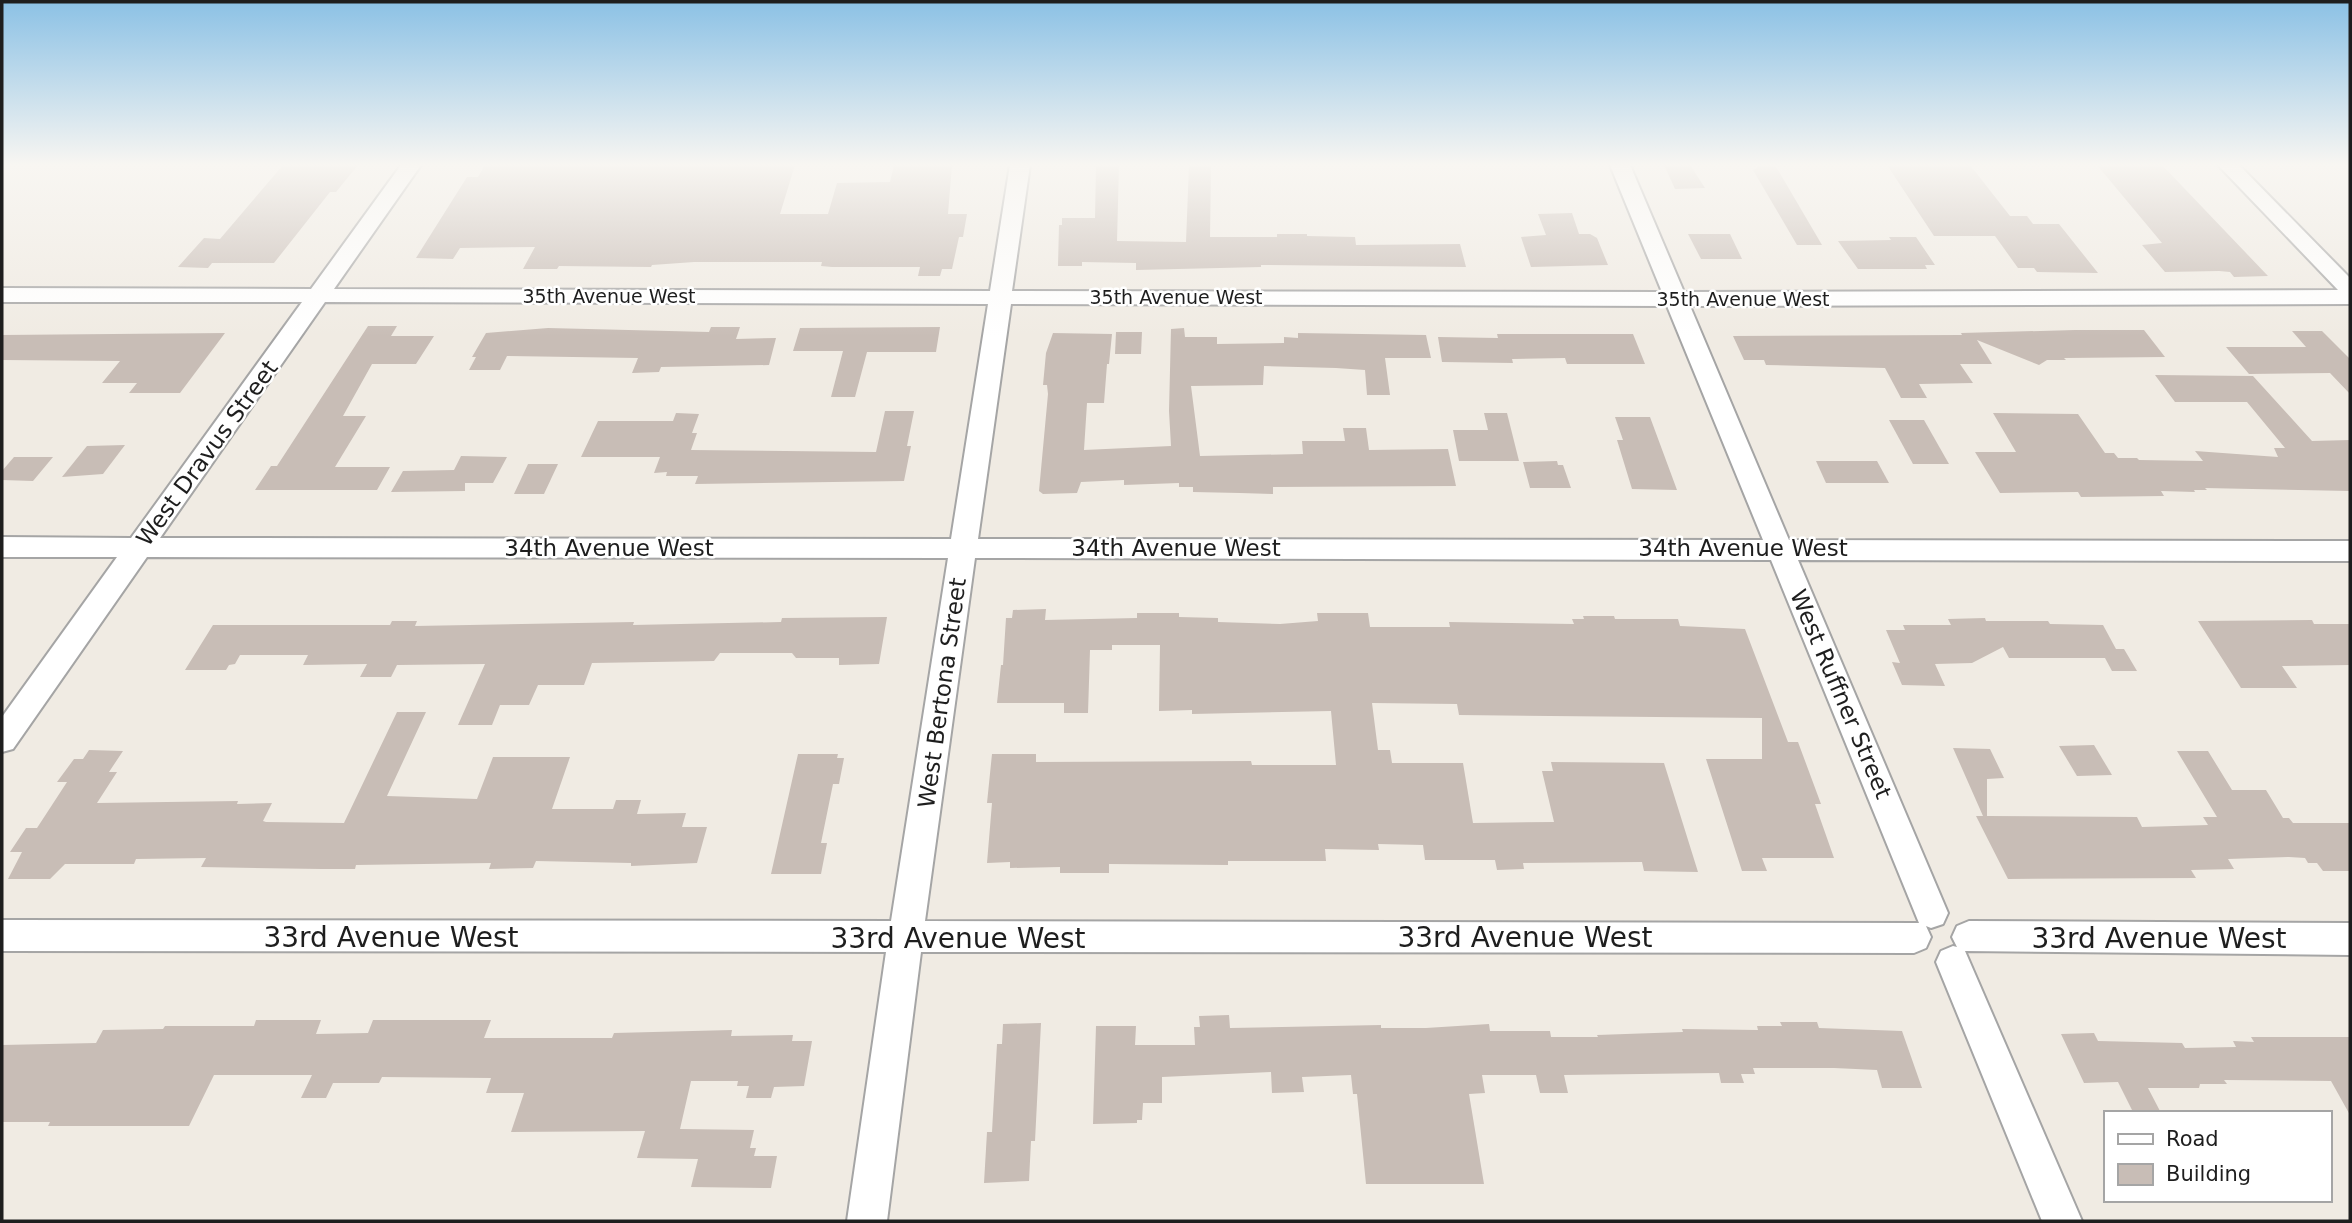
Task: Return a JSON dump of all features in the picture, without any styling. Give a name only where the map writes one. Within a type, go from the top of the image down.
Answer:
[{"type":"street","name":"West Dravus Street","points":[[2,740],[371,222]]},
{"type":"street","name":"West Bertona Street","points":[[867,1221],[1011,222]]},
{"type":"street","name":"West Ruffner Street","points":[[1643,222],[1780,548],[1923,925]]},
{"type":"street","points":[[2284,222],[2350,290]]},
{"type":"street","name":"35th Avenue West","points":[[2,295],[1675,299],[2350,297]]},
{"type":"street","name":"34th Avenue West","points":[[2,547],[2350,551]]},
{"type":"street","points":[[1923,925],[1954,920],[1961,950],[2062,1221]]},
{"type":"street","name":"33rd Avenue West","points":[[2,936],[906,937],[1923,925]]},
{"type":"street","name":"33rd Avenue West","points":[[1961,950],[2350,939]]},
{"type":"building","points":[[234,222],[306,222],[274,263],[212,263],[208,268],[178,267],[204,238],[220,239]]},
{"type":"building","points":[[439,222],[966,222],[963,237],[959,237],[952,269],[942,269],[940,276],[918,276],[920,267],[832,267],[821,266],[822,262],[694,262],[651,267],[559,266],[557,269],[523,269],[535,247],[460,248],[453,259],[416,258]]},
{"type":"building","points":[[1062,222],[1117,222],[1117,241],[1186,242],[1187,222],[1210,222],[1210,237],[1307,234],[1355,237],[1356,245],[1460,244],[1466,267],[1261,265],[1136,270],[1136,263],[1082,262],[1082,266],[1058,266],[1059,225]]},
{"type":"building","points":[[1541,222],[1575,222],[1579,234],[1590,234],[1597,238],[1608,265],[1531,267],[1521,237],[1546,235]]},
{"type":"building","points":[[1784,222],[1809,222],[1822,245],[1797,245]]},
{"type":"building","points":[[1925,222],[2059,224],[2098,273],[2037,272],[2034,268],[2018,268],[1995,236],[1934,236]]},
{"type":"building","points":[[2145,222],[2217,222],[2268,276],[2234,277],[2230,272],[2219,271],[2165,272],[2142,245],[2162,243]]},
{"type":"building","points":[[1688,234],[1730,234],[1742,259],[1701,259]]},
{"type":"building","points":[[1889,237],[1916,237],[1935,265],[1925,265],[1927,269],[1858,269],[1838,241],[1891,240]]},
{"type":"building","points":[[368,326],[397,326],[391,336],[434,336],[416,364],[372,364],[343,416],[366,416],[335,467],[390,467],[377,490],[255,490],[271,466],[277,466]]},
{"type":"building","points":[[711,327],[740,327],[736,339],[776,338],[769,365],[661,367],[659,372],[632,373],[638,358],[507,356],[500,370],[469,370],[476,357],[472,357],[486,333],[548,328],[709,332]]},
{"type":"building","points":[[940,327],[936,352],[867,352],[855,397],[831,397],[843,351],[793,351],[800,328]]},
{"type":"building","points":[[1184,328],[1185,337],[1217,337],[1217,344],[1284,343],[1284,337],[1298,338],[1298,333],[1426,335],[1431,358],[1385,358],[1390,395],[1367,395],[1365,370],[1336,368],[1264,366],[1263,385],[1191,386],[1200,456],[1303,454],[1302,441],[1345,441],[1343,428],[1366,428],[1369,450],[1448,449],[1456,486],[1273,487],[1273,494],[1193,492],[1193,487],[1179,487],[1179,483],[1124,485],[1124,480],[1081,482],[1077,493],[1043,494],[1039,491],[1048,394],[1047,385],[1043,385],[1046,353],[1053,333],[1112,334],[1104,403],[1087,403],[1084,450],[1171,446],[1171,329]]},
{"type":"building","points":[[2144,330],[2165,357],[2064,358],[2066,360],[2047,360],[2039,365],[1977,340],[1992,364],[1960,364],[1973,383],[1919,384],[1927,398],[1901,398],[1885,368],[1766,365],[1764,360],[1744,360],[1733,336],[1962,335],[1961,333]]},
{"type":"building","points":[[2292,331],[2322,331],[2350,359],[2350,394],[2330,373],[2249,374],[2226,347],[2306,347]]},
{"type":"building","points":[[1116,332],[1142,332],[1141,354],[1115,354]]},
{"type":"building","points":[[225,333],[180,393],[129,393],[137,383],[102,383],[120,361],[2,360],[2,335]]},
{"type":"building","points":[[1497,334],[1633,334],[1645,364],[1567,364],[1565,358],[1512,359],[1513,363],[1442,362],[1438,337],[1498,338]]},
{"type":"building","points":[[2155,375],[2253,376],[2312,441],[2350,440],[2350,491],[2205,488],[2207,490],[2194,490],[2195,492],[2161,491],[2164,496],[2081,497],[2078,492],[2000,493],[1975,452],[2016,452],[1993,413],[2078,414],[2105,453],[2114,453],[2118,458],[2203,461],[2195,451],[2278,457],[2274,448],[2285,448],[2247,402],[2175,402]]},
{"type":"building","points":[[885,411],[914,411],[904,481],[695,484],[698,476],[666,476],[667,472],[654,473],[660,457],[581,457],[598,421],[673,421],[676,413],[699,414],[692,433],[697,433],[691,450],[876,452]]},
{"type":"building","points":[[1484,413],[1507,413],[1519,461],[1459,461],[1453,430],[1488,430]]},
{"type":"building","points":[[1615,417],[1650,417],[1677,490],[1632,489],[1617,440],[1623,440]]},
{"type":"building","points":[[1889,420],[1924,420],[1949,464],[1913,464]]},
{"type":"building","points":[[125,445],[103,474],[62,477],[87,446]]},
{"type":"building","points":[[461,456],[507,457],[493,483],[465,483],[465,491],[391,492],[403,471],[454,470]]},
{"type":"building","points":[[14,457],[53,457],[33,481],[2,480],[2,471]]},
{"type":"building","points":[[1557,461],[1558,465],[1563,465],[1571,488],[1530,488],[1523,462]]},
{"type":"building","points":[[1816,461],[1877,461],[1889,483],[1826,483]]},
{"type":"building","points":[[528,464],[558,464],[544,494],[514,494]]},
{"type":"building","points":[[1046,609],[1045,620],[1137,618],[1137,613],[1179,613],[1179,617],[1218,618],[1218,622],[1280,624],[1318,621],[1317,613],[1368,613],[1370,627],[1450,627],[1449,622],[1574,624],[1572,619],[1584,619],[1583,616],[1614,616],[1615,619],[1678,619],[1680,626],[1745,629],[1788,742],[1798,742],[1821,804],[1815,804],[1834,858],[1762,858],[1767,871],[1742,871],[1706,759],[1762,759],[1762,718],[1459,715],[1457,704],[1372,703],[1378,750],[1390,750],[1392,763],[1463,763],[1473,823],[1554,822],[1542,771],[1553,771],[1551,762],[1664,763],[1698,872],[1644,871],[1642,862],[1523,863],[1524,869],[1497,870],[1495,860],[1425,860],[1423,845],[1378,844],[1379,850],[1325,849],[1326,861],[1228,861],[1228,865],[1109,864],[1109,873],[1060,873],[1060,867],[1010,868],[1010,862],[987,863],[992,803],[987,803],[992,754],[1036,754],[1036,762],[1251,761],[1252,765],[1336,765],[1331,711],[1192,714],[1192,710],[1159,711],[1160,645],[1112,645],[1112,650],[1090,650],[1088,713],[1064,713],[1064,703],[997,703],[1006,618],[1012,618],[1013,610]]},
{"type":"building","points":[[887,617],[879,664],[839,665],[839,658],[796,658],[792,653],[720,653],[714,661],[592,663],[584,685],[538,685],[529,705],[500,705],[492,725],[458,725],[485,664],[397,665],[391,677],[360,677],[367,664],[303,665],[308,655],[240,655],[235,664],[229,665],[226,670],[185,670],[213,625],[390,625],[392,621],[417,621],[415,626],[634,622],[633,625],[781,622],[782,618]]},
{"type":"building","points":[[1985,618],[1986,621],[2048,621],[2050,624],[2103,625],[2116,649],[2124,649],[2137,671],[2112,671],[2105,658],[2009,658],[2003,647],[1972,663],[1935,664],[1945,686],[1902,685],[1892,662],[1900,663],[1886,630],[1905,630],[1903,625],[1951,625],[1948,619]]},
{"type":"building","points":[[2312,620],[2314,624],[2350,624],[2350,665],[2282,666],[2297,688],[2241,688],[2198,621]]},
{"type":"building","points":[[397,712],[426,712],[387,796],[477,799],[493,757],[570,757],[552,809],[613,809],[616,800],[641,800],[637,814],[686,813],[682,827],[707,827],[697,863],[631,866],[631,863],[536,861],[533,868],[489,869],[491,863],[356,865],[355,869],[322,869],[201,867],[206,858],[136,859],[134,864],[65,864],[50,879],[8,879],[22,852],[10,852],[26,828],[37,828],[67,782],[57,782],[74,759],[83,759],[89,750],[123,751],[109,772],[117,772],[97,803],[272,803],[263,821],[344,823]]},
{"type":"building","points":[[2094,745],[2112,775],[2077,776],[2059,746]]},
{"type":"building","points":[[1953,748],[1990,749],[2004,778],[1987,779],[1987,816],[2137,817],[2142,827],[2208,825],[2203,817],[2217,817],[2177,751],[2208,751],[2232,790],[2266,790],[2283,818],[2289,818],[2293,823],[2350,823],[2350,871],[2323,871],[2317,863],[2308,863],[2305,858],[2289,857],[2228,859],[2234,869],[2191,870],[2196,878],[2008,879],[1976,816],[1983,816]]},
{"type":"building","points":[[798,754],[838,754],[837,758],[844,758],[839,784],[833,784],[821,843],[827,843],[821,874],[771,874]]},
{"type":"building","points":[[1229,1015],[1230,1028],[1381,1025],[1381,1028],[1426,1028],[1489,1024],[1490,1031],[1550,1031],[1551,1037],[1683,1032],[1682,1029],[1758,1030],[1757,1026],[1782,1026],[1780,1022],[1817,1022],[1819,1028],[1902,1031],[1922,1088],[1882,1088],[1877,1070],[1834,1068],[1753,1068],[1755,1074],[1741,1074],[1744,1083],[1721,1083],[1719,1073],[1564,1075],[1568,1093],[1540,1093],[1536,1075],[1482,1075],[1485,1093],[1469,1094],[1484,1184],[1366,1184],[1357,1094],[1353,1094],[1351,1075],[1302,1077],[1304,1092],[1272,1093],[1271,1072],[1162,1077],[1162,1103],[1143,1103],[1142,1120],[1137,1120],[1137,1123],[1093,1124],[1096,1026],[1136,1026],[1135,1045],[1195,1045],[1194,1027],[1200,1027],[1199,1016]]},
{"type":"building","points":[[256,1020],[321,1020],[316,1034],[368,1033],[373,1020],[491,1020],[484,1038],[612,1038],[614,1033],[732,1030],[731,1036],[793,1035],[792,1041],[812,1041],[804,1086],[774,1087],[771,1098],[746,1098],[749,1086],[737,1086],[738,1081],[691,1081],[680,1129],[754,1130],[750,1148],[756,1148],[754,1156],[777,1156],[771,1188],[691,1187],[698,1159],[637,1158],[645,1131],[511,1132],[524,1093],[486,1093],[491,1078],[382,1077],[379,1083],[333,1083],[326,1098],[301,1098],[312,1075],[214,1075],[189,1126],[48,1126],[50,1122],[2,1122],[2,1045],[96,1043],[103,1030],[163,1029],[165,1026],[254,1026]]},
{"type":"building","points":[[1041,1023],[1035,1141],[1031,1141],[1029,1181],[984,1183],[987,1132],[992,1132],[997,1044],[1002,1044],[1003,1024]]},
{"type":"building","points":[[2094,1033],[2098,1041],[2182,1043],[2185,1048],[2236,1047],[2233,1041],[2254,1042],[2251,1037],[2350,1037],[2350,1115],[2331,1081],[2224,1080],[2227,1084],[2200,1084],[2199,1088],[2148,1088],[2160,1111],[2132,1111],[2118,1082],[2084,1083],[2061,1034]]}]
